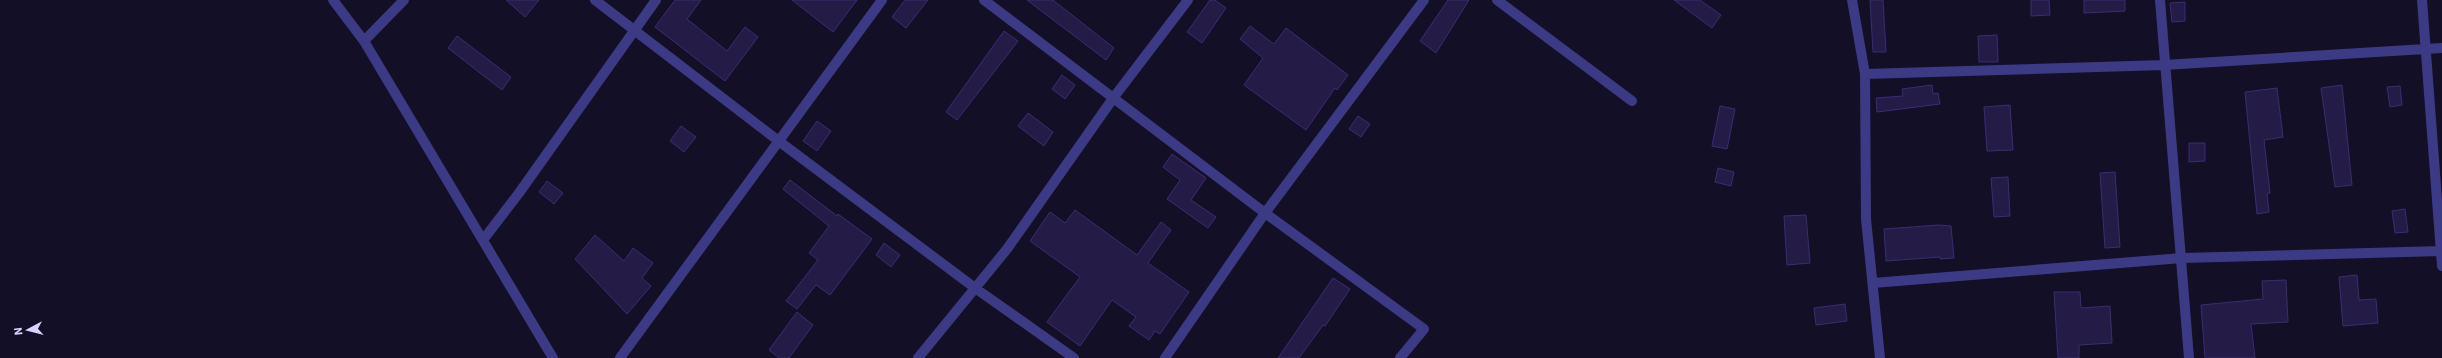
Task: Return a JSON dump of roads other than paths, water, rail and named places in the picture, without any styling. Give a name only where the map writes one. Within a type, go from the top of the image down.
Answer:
[{"type":"street","points":[[333,0],[364,41],[553,358]]},
{"type":"street","points":[[364,41],[404,0]]},
{"type":"street","points":[[596,0],[780,142],[975,288],[1074,358]]},
{"type":"street","points":[[483,240],[519,193],[656,0]]},
{"type":"street","points":[[620,358],[780,142],[882,0]]},
{"type":"street","points":[[984,0],[1114,97],[1265,213],[1424,329],[1400,358]]},
{"type":"street","points":[[918,358],[1007,249],[1114,97],[1188,0]]},
{"type":"street","points":[[1165,358],[1265,213],[1424,0]]},
{"type":"street","points":[[1497,0],[1632,101]]},
{"type":"street","points":[[1852,0],[1865,74],[1866,219],[1880,358]]},
{"type":"street","points":[[2160,0],[2164,65],[2182,258],[2189,358]]},
{"type":"street","points":[[2422,0],[2442,266]]},
{"type":"street","points":[[1865,74],[2164,65],[2442,48]]},
{"type":"street","points":[[1873,283],[2182,258],[2442,251]]}]
